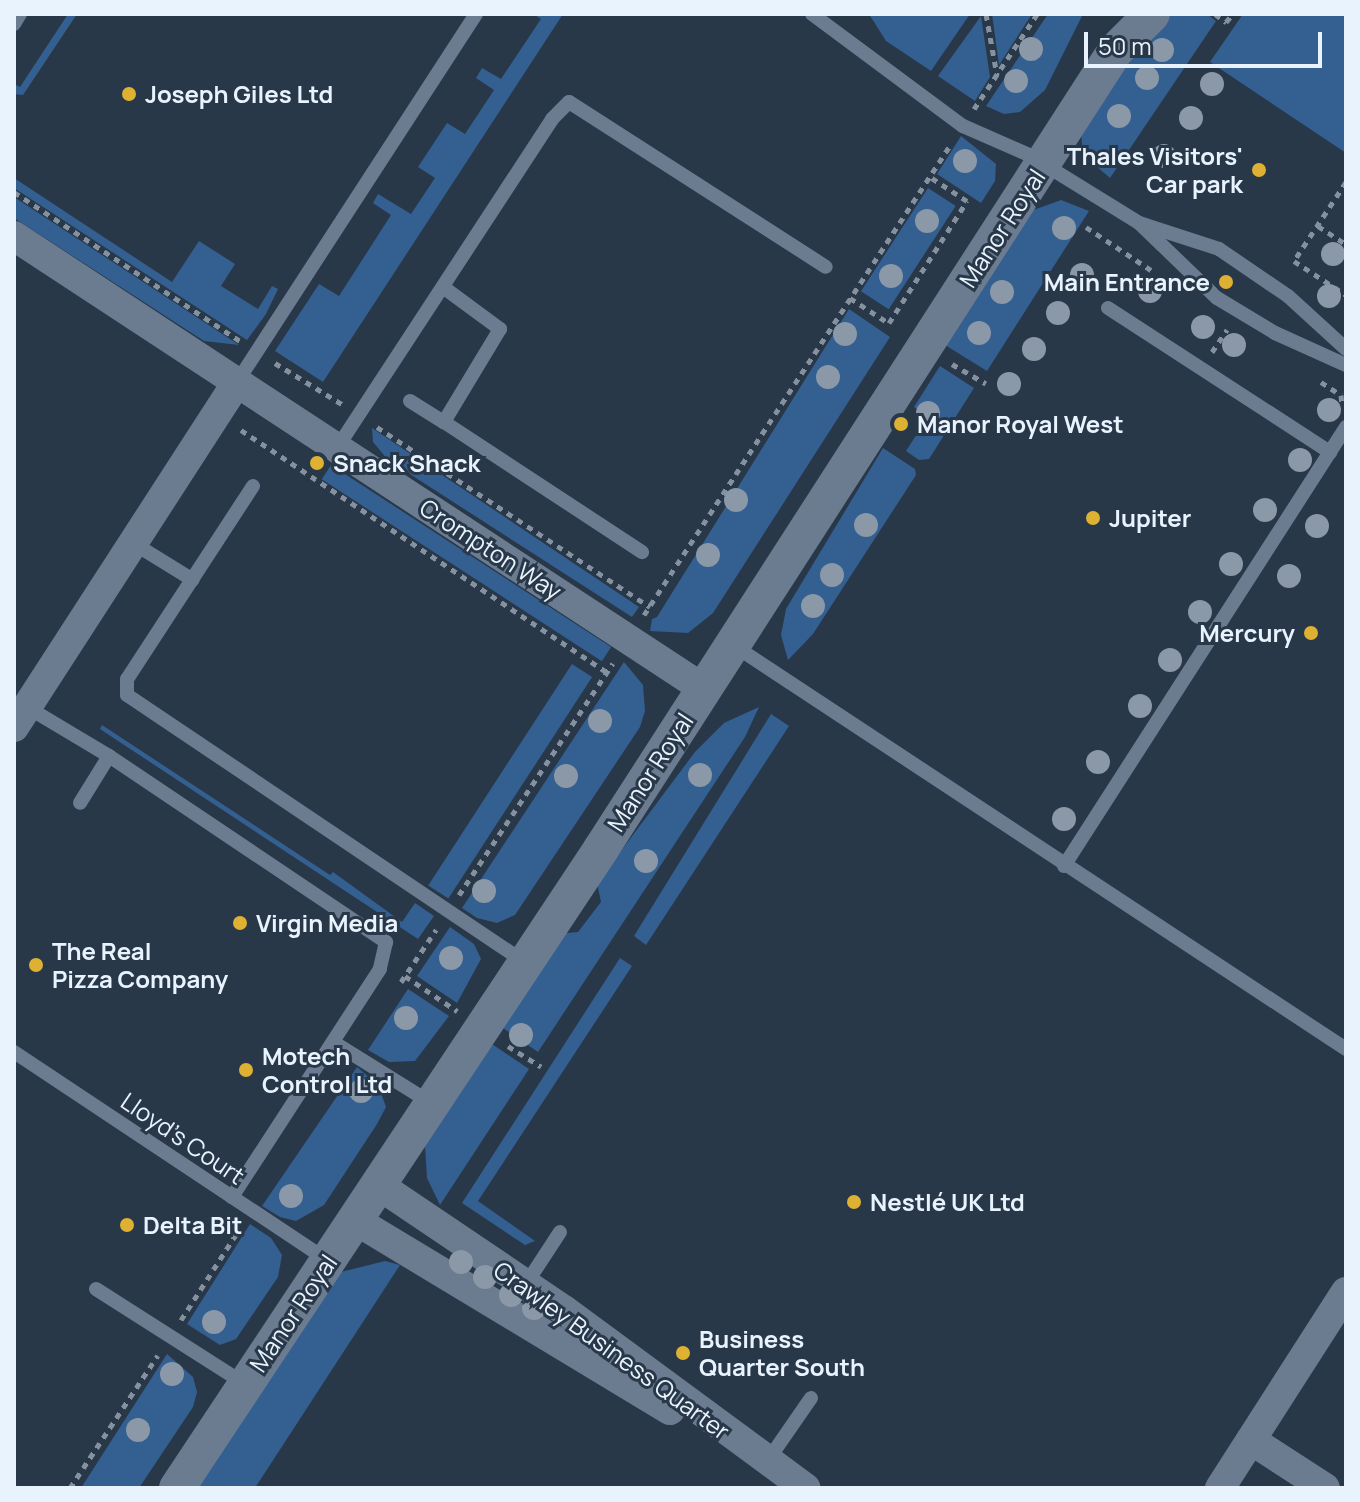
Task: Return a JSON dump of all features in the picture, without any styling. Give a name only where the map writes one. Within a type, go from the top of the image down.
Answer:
[{"type":"street","name":"Manor Royal","points":[[1115,51],[1117,14]]},
{"type":"street","name":"Manor Royal","points":[[177,1488],[733,645],[1115,51],[1152,14]]},
{"type":"street","name":"Crompton Way","points":[[14,236],[704,689]]},
{"type":"street","points":[[20,717],[237,382]]},
{"type":"street","name":"Crawley Business Quarter","points":[[377,1184],[526,1284],[787,1480]]},
{"type":"street","name":"Crawley Business Quarter","points":[[355,1220],[601,1372],[787,1480]]},
{"type":"street","points":[[1220,1488],[1346,1292]]},
{"type":"street","points":[[1251,1440],[1325,1488]]},
{"type":"lane","points":[[14,24],[20,14]]},
{"type":"lane","points":[[237,382],[476,14]]},
{"type":"lane","points":[[812,14],[963,126],[1043,163],[1139,223],[1217,298],[1275,333],[1346,365]]},
{"type":"lane","points":[[337,448],[556,113],[572,102],[826,267]]},
{"type":"lane","points":[[1139,223],[1219,249],[1288,296],[1346,349]]},
{"type":"lane","points":[[443,287],[500,329],[444,422]]},
{"type":"lane","points":[[1108,308],[1330,452]]},
{"type":"lane","points":[[410,401],[642,552]]},
{"type":"lane","points":[[1064,866],[1346,427]]},
{"type":"lane","points":[[253,486],[127,679],[127,695],[524,962]]},
{"type":"lane","points":[[133,543],[193,580]]},
{"type":"lane","points":[[733,645],[1346,1049]]},
{"type":"lane","points":[[20,717],[109,756],[384,938],[384,961],[232,1197]]},
{"type":"lane","points":[[80,803],[109,756]]},
{"type":"lane","points":[[333,1042],[432,1104]]},
{"type":"lane","name":"Lloyd's Court","points":[[14,1052],[327,1260]]},
{"type":"lane","points":[[526,1284],[560,1232]]},
{"type":"lane","points":[[96,1289],[246,1384]]},
{"type":"lane","points":[[787,1480],[811,1398]]},
{"type":"path","points":[[986,14],[997,75]]},
{"type":"path","points":[[397,989],[1037,14]]},
{"type":"path","points":[[1215,14],[1226,22],[1233,14]]},
{"type":"path","points":[[889,323],[967,201],[929,176]]},
{"type":"path","points":[[1346,182],[1294,261],[1346,295]]},
{"type":"path","points":[[14,192],[650,607]]},
{"type":"path","points":[[1318,226],[1346,244]]},
{"type":"path","points":[[1314,377],[1341,395],[1346,414]]},
{"type":"path","points":[[217,414],[607,672]]},
{"type":"path","points":[[405,976],[481,1027]]},
{"type":"path","points":[[70,1488],[252,1210]]},
{"type":"shaded area","points":[[68,14],[77,14],[23,95],[14,94],[14,84],[20,87]]},
{"type":"shaded area","points":[[533,14],[563,14],[323,382],[275,351],[319,284],[339,296],[391,215],[373,203],[378,194],[411,214],[435,178],[418,167],[447,123],[465,134],[494,90],[476,78],[482,68],[501,79],[541,19]]},
{"type":"shaded area","points":[[869,14],[970,14],[931,71],[886,41]]},
{"type":"shaded area","points":[[992,14],[1032,14],[999,65]]},
{"type":"shaded area","points":[[1048,14],[1083,14],[1045,90],[1020,112],[1004,114],[986,106]]},
{"type":"shaded area","points":[[1157,14],[1207,14],[1216,21],[1110,178],[1083,155],[1081,132]]},
{"type":"shaded area","points":[[1243,14],[1346,14],[1346,153],[1210,62]]},
{"type":"shaded area","points":[[981,16],[990,77],[975,101],[938,76]]},
{"type":"shaded area","points":[[961,136],[996,164],[995,181],[981,203],[937,174]]},
{"type":"shaded area","points":[[14,178],[172,282],[199,241],[235,264],[221,286],[258,309],[272,286],[278,289],[266,314],[247,340],[14,188]]},
{"type":"shaded area","points":[[928,188],[956,206],[889,309],[861,291]]},
{"type":"shaded area","points":[[14,197],[239,345],[204,341],[14,218]]},
{"type":"shaded area","points":[[1061,200],[1089,211],[987,371],[945,345],[1031,211]]},
{"type":"shaded area","points":[[849,309],[890,337],[713,613],[688,633],[650,631],[652,619],[657,617]]},
{"type":"shaded area","points":[[940,366],[974,388],[929,459],[919,460],[906,451],[928,417],[914,407]]},
{"type":"shaded area","points":[[372,428],[639,607],[632,617],[388,460],[373,442]]},
{"type":"shaded area","points":[[883,448],[915,469],[916,475],[813,634],[788,660],[781,635],[786,609]]},
{"type":"shaded area","points":[[331,465],[611,647],[602,661],[322,479]]},
{"type":"shaded area","points":[[624,662],[643,685],[645,711],[640,727],[515,915],[497,923],[477,918],[462,908]]},
{"type":"shaded area","points":[[572,664],[592,677],[448,898],[428,885]]},
{"type":"shaded area","points":[[759,707],[745,737],[538,1052],[500,1026],[557,934],[578,932],[601,902],[597,883],[695,752],[724,723]]},
{"type":"shaded area","points":[[771,714],[789,726],[646,945],[634,936]]},
{"type":"shaded area","points":[[102,725],[330,875],[333,872],[402,922],[415,903],[434,916],[418,939],[100,729]]},
{"type":"shaded area","points":[[450,927],[474,944],[481,959],[457,1003],[417,976]]},
{"type":"shaded area","points":[[620,958],[632,966],[478,1201],[535,1241],[525,1245],[462,1203]]},
{"type":"shaded area","points":[[408,989],[449,1016],[415,1061],[389,1062],[368,1050]]},
{"type":"shaded area","points":[[489,1042],[529,1069],[440,1205],[427,1178],[425,1146]]},
{"type":"shaded area","points":[[357,1067],[378,1085],[386,1107],[324,1205],[296,1221],[280,1217],[262,1206]]},
{"type":"shaded area","points":[[250,1224],[271,1238],[282,1255],[278,1277],[236,1339],[220,1345],[187,1324]]},
{"type":"shaded area","points":[[385,1261],[400,1265],[255,1488],[193,1488],[341,1272]]},
{"type":"shaded area","points":[[167,1354],[193,1377],[197,1392],[193,1407],[139,1488],[81,1488]]},
{"type":"place","name":"Joseph Giles Ltd","points":[[129,94]]},
{"type":"place","name":"Thales Visitors' Car park","points":[[1259,170]]},
{"type":"place","name":"Main Entrance","points":[[1226,282]]},
{"type":"place","name":"Manor Royal West","points":[[901,424]]},
{"type":"place","name":"Snack Shack","points":[[317,463]]},
{"type":"place","name":"Jupiter","points":[[1093,518]]},
{"type":"place","name":"Mercury","points":[[1311,633]]},
{"type":"place","name":"Virgin Media","points":[[240,923]]},
{"type":"place","name":"The Real Pizza Company","points":[[36,965]]},
{"type":"place","name":"Motech Control Ltd","points":[[246,1070]]},
{"type":"place","name":"Nestlé UK Ltd","points":[[854,1202]]},
{"type":"place","name":"Delta Bit","points":[[127,1225]]},
{"type":"place","name":"Business Quarter South","points":[[683,1353]]}]
